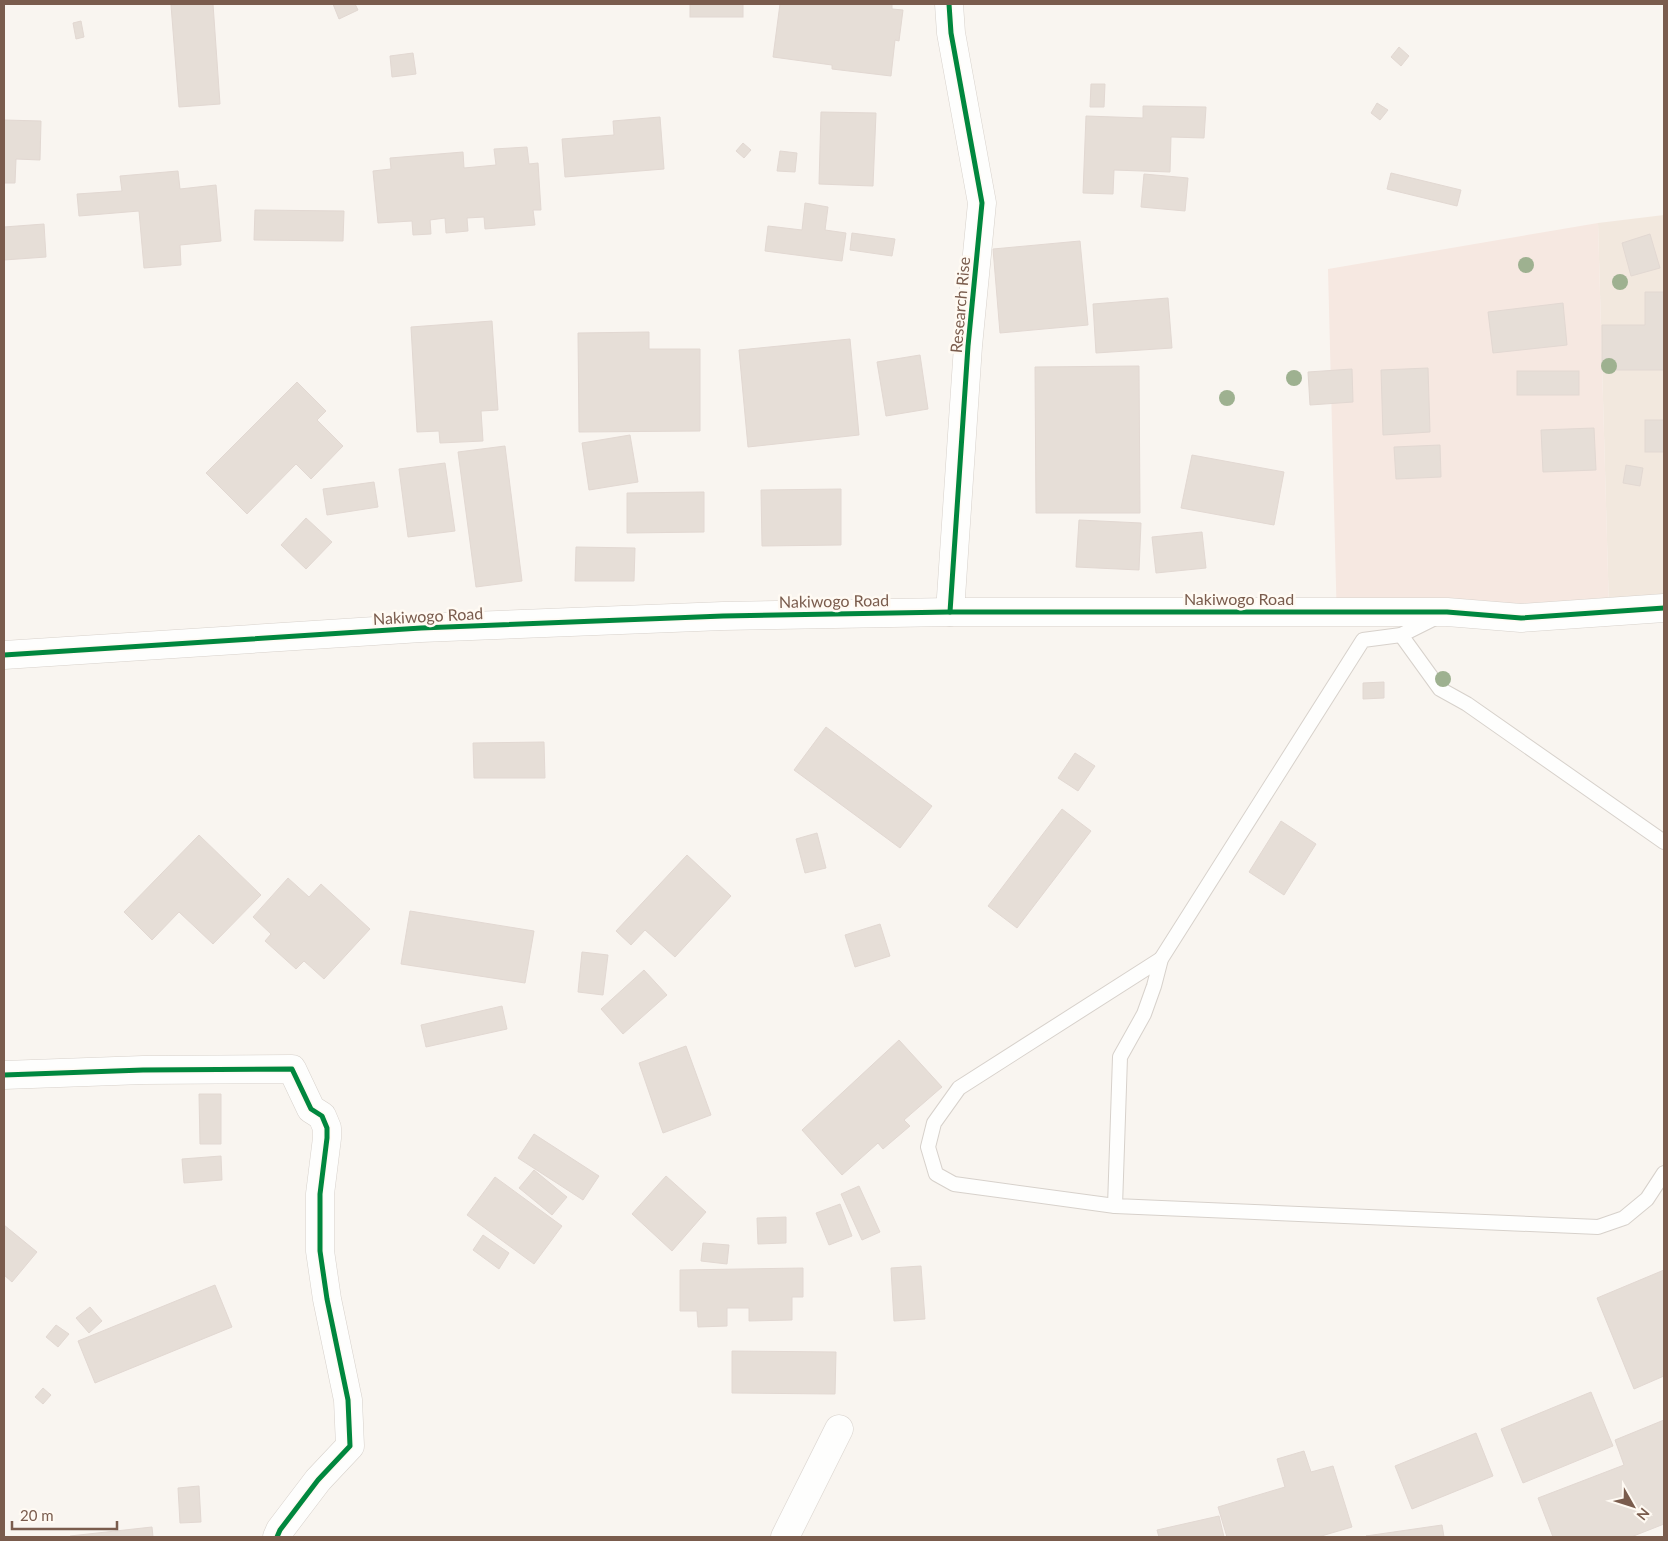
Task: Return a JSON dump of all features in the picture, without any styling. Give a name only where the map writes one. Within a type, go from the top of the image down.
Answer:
[{"type":"street","name":"Research Rise","points":[[949,4],[951,33],[982,203],[968,346],[950,612]]},
{"type":"street","name":"Nakiwogo Road","points":[[4,655],[421,628],[723,616],[950,612],[1447,612],[1520,618],[1664,608]]},
{"type":"street","points":[[4,1074],[143,1070],[292,1069],[311,1109],[322,1116],[327,1128],[328,1138],[320,1194],[320,1250],[327,1299],[348,1400],[350,1446],[318,1480],[280,1530],[277,1537]]},
{"type":"street","points":[[785,1537],[839,1429]]},
{"type":"lane","points":[[1115,1206],[1120,1057],[1144,1014],[1161,959],[1363,640],[1401,635],[1447,612]]},
{"type":"lane","points":[[1401,635],[1440,689],[1474,710],[1664,842]]},
{"type":"lane","points":[[1161,959],[959,1088],[934,1123],[928,1147],[936,1174],[954,1184],[1115,1206],[1598,1227],[1624,1218],[1647,1198],[1664,1173]]},
{"type":"shaded area","points":[[1664,215],[1664,603],[1609,610],[1598,223]]},
{"type":"shaded area","points":[[1598,223],[1609,610],[1337,625],[1328,269]]},
{"type":"building","points":[[213,4],[220,104],[179,107],[171,5]]},
{"type":"building","points":[[333,4],[355,4],[358,10],[339,19]]},
{"type":"building","points":[[690,4],[743,4],[743,17],[690,17]]},
{"type":"building","points":[[780,4],[892,4],[892,9],[903,10],[899,41],[895,40],[891,76],[832,69],[832,65],[773,57]]},
{"type":"building","points":[[81,21],[84,37],[76,39],[73,23]]},
{"type":"building","points":[[1399,47],[1409,56],[1401,66],[1391,57]]},
{"type":"building","points":[[413,53],[416,74],[392,77],[390,56]]},
{"type":"building","points":[[1091,84],[1105,84],[1104,107],[1090,107]]},
{"type":"building","points":[[1377,103],[1388,110],[1380,120],[1371,113]]},
{"type":"building","points":[[1143,106],[1206,107],[1204,138],[1171,137],[1170,172],[1114,170],[1113,194],[1083,193],[1086,116],[1143,118]]},
{"type":"building","points":[[821,112],[876,113],[873,186],[819,184]]},
{"type":"building","points":[[660,117],[664,169],[565,177],[562,139],[614,135],[613,121]]},
{"type":"building","points":[[4,120],[41,121],[40,160],[16,159],[15,183],[4,183]]},
{"type":"building","points":[[743,143],[751,150],[744,158],[736,151]]},
{"type":"building","points":[[527,147],[529,164],[538,163],[541,210],[533,210],[535,225],[485,229],[484,217],[467,218],[468,231],[446,233],[445,218],[430,220],[431,234],[413,235],[412,221],[378,223],[373,171],[391,169],[390,158],[463,152],[464,168],[496,165],[494,149]]},
{"type":"building","points":[[780,151],[797,153],[795,172],[777,171]]},
{"type":"building","points":[[178,171],[180,189],[216,185],[221,241],[180,245],[181,265],[144,268],[139,211],[79,216],[77,194],[122,191],[120,176]]},
{"type":"building","points":[[1391,173],[1461,190],[1457,206],[1387,189]]},
{"type":"building","points":[[1144,174],[1188,178],[1185,211],[1141,207]]},
{"type":"building","points":[[805,203],[828,207],[825,230],[846,233],[842,261],[765,251],[768,226],[802,230]]},
{"type":"building","points":[[255,210],[344,211],[343,241],[254,240]]},
{"type":"building","points":[[44,224],[46,257],[4,260],[4,227]]},
{"type":"building","points":[[852,233],[895,239],[892,256],[850,250]]},
{"type":"building","points":[[1650,234],[1660,268],[1631,276],[1622,243]]},
{"type":"building","points":[[1080,241],[1088,325],[1000,333],[993,249]]},
{"type":"building","points":[[1645,292],[1664,292],[1664,370],[1602,370],[1602,325],[1645,325]]},
{"type":"building","points":[[1168,298],[1172,348],[1096,353],[1093,304]]},
{"type":"building","points":[[1563,303],[1567,345],[1493,353],[1488,312]]},
{"type":"building","points":[[492,321],[498,410],[481,411],[483,441],[440,443],[439,431],[417,432],[411,327]]},
{"type":"building","points":[[649,332],[649,349],[700,349],[700,431],[579,432],[578,333]]},
{"type":"building","points":[[850,339],[859,435],[748,447],[739,350]]},
{"type":"building","points":[[920,355],[928,409],[886,416],[877,362]]},
{"type":"building","points":[[1139,366],[1140,513],[1036,513],[1035,367]]},
{"type":"building","points":[[1428,368],[1430,432],[1383,435],[1381,370]]},
{"type":"building","points":[[1352,369],[1353,402],[1310,405],[1308,372]]},
{"type":"building","points":[[1517,371],[1579,371],[1579,395],[1517,395]]},
{"type":"building","points":[[297,382],[326,411],[317,420],[343,446],[311,479],[296,464],[247,514],[206,473]]},
{"type":"building","points":[[1645,420],[1664,420],[1664,452],[1645,452]]},
{"type":"building","points":[[1594,428],[1596,470],[1543,472],[1541,430]]},
{"type":"building","points":[[630,435],[638,482],[589,490],[582,443]]},
{"type":"building","points":[[1440,445],[1441,477],[1396,479],[1394,447]]},
{"type":"building","points":[[505,446],[522,581],[476,587],[458,452]]},
{"type":"building","points":[[1192,455],[1284,472],[1274,525],[1181,508]]},
{"type":"building","points":[[445,463],[455,531],[408,537],[399,469]]},
{"type":"building","points":[[1626,465],[1643,468],[1640,486],[1623,483]]},
{"type":"building","points":[[374,482],[378,507],[327,515],[323,489]]},
{"type":"building","points":[[841,489],[841,545],[762,546],[761,490]]},
{"type":"building","points":[[704,492],[704,532],[627,533],[627,493]]},
{"type":"building","points":[[306,518],[332,542],[306,569],[281,545]]},
{"type":"building","points":[[1079,520],[1141,523],[1139,570],[1076,567]]},
{"type":"building","points":[[1202,532],[1206,568],[1156,573],[1152,537]]},
{"type":"building","points":[[576,547],[635,548],[634,581],[575,581]]},
{"type":"building","points":[[1384,682],[1384,698],[1363,699],[1363,683]]},
{"type":"building","points":[[826,727],[932,806],[900,848],[794,770]]},
{"type":"building","points":[[544,742],[545,778],[474,778],[473,743]]},
{"type":"building","points":[[1075,753],[1095,766],[1078,791],[1058,778]]},
{"type":"building","points":[[1062,809],[1091,831],[1017,928],[988,906]]},
{"type":"building","points":[[1281,821],[1316,844],[1284,895],[1249,872]]},
{"type":"building","points":[[817,833],[826,868],[805,873],[796,839]]},
{"type":"building","points":[[199,835],[261,895],[213,944],[179,912],[152,940],[124,912]]},
{"type":"building","points":[[687,855],[731,896],[675,957],[645,930],[631,945],[616,931]]},
{"type":"building","points":[[288,878],[309,897],[321,884],[370,929],[324,979],[304,961],[296,969],[265,941],[271,934],[253,917]]},
{"type":"building","points":[[410,911],[534,931],[525,983],[401,964]]},
{"type":"building","points":[[880,924],[890,956],[855,967],[845,935]]},
{"type":"building","points":[[582,952],[608,955],[603,995],[578,992]]},
{"type":"building","points":[[644,970],[667,995],[623,1034],[601,1009]]},
{"type":"building","points":[[502,1006],[507,1029],[426,1047],[421,1025]]},
{"type":"building","points":[[899,1040],[942,1087],[904,1120],[910,1126],[883,1149],[878,1143],[842,1175],[802,1130]]},
{"type":"building","points":[[686,1046],[711,1115],[663,1133],[639,1063]]},
{"type":"building","points":[[199,1094],[221,1094],[221,1144],[200,1144]]},
{"type":"building","points":[[534,1134],[599,1176],[583,1200],[518,1158]]},
{"type":"building","points":[[221,1156],[222,1180],[184,1183],[182,1159]]},
{"type":"building","points":[[534,1170],[567,1197],[552,1215],[519,1188]]},
{"type":"building","points":[[666,1176],[706,1212],[672,1251],[632,1214]]},
{"type":"building","points":[[495,1177],[562,1226],[534,1264],[467,1215]]},
{"type":"building","points":[[859,1186],[880,1232],[862,1240],[841,1194]]},
{"type":"building","points":[[840,1204],[852,1236],[829,1245],[816,1213]]},
{"type":"building","points":[[786,1217],[786,1243],[758,1244],[757,1218]]},
{"type":"building","points":[[4,1225],[37,1252],[12,1282],[4,1275]]},
{"type":"building","points":[[483,1235],[509,1253],[499,1269],[473,1250]]},
{"type":"building","points":[[703,1243],[729,1245],[727,1264],[701,1261]]},
{"type":"building","points":[[921,1266],[925,1319],[894,1321],[891,1268]]},
{"type":"building","points":[[803,1268],[803,1297],[792,1297],[792,1320],[749,1321],[749,1308],[727,1308],[727,1326],[698,1327],[697,1311],[680,1311],[680,1270]]},
{"type":"building","points":[[1664,1270],[1664,1376],[1634,1389],[1597,1298]]},
{"type":"building","points":[[215,1285],[232,1327],[95,1383],[78,1341]]},
{"type":"building","points":[[90,1307],[102,1321],[89,1333],[76,1318]]},
{"type":"building","points":[[56,1325],[69,1334],[58,1347],[46,1337]]},
{"type":"building","points":[[732,1351],[836,1352],[835,1394],[732,1393]]},
{"type":"building","points":[[43,1388],[51,1395],[43,1404],[35,1397]]},
{"type":"building","points":[[1591,1392],[1613,1446],[1523,1483],[1501,1429]]},
{"type":"building","points":[[1664,1420],[1664,1524],[1631,1537],[1553,1537],[1538,1498],[1624,1465],[1615,1440]]},
{"type":"building","points":[[1476,1433],[1493,1476],[1412,1509],[1395,1466]]},
{"type":"building","points":[[1304,1451],[1311,1472],[1333,1466],[1352,1527],[1318,1537],[1227,1537],[1218,1507],[1285,1487],[1277,1459]]},
{"type":"building","points":[[199,1486],[201,1522],[180,1523],[178,1488]]},
{"type":"building","points":[[1219,1516],[1224,1537],[1159,1537],[1157,1530]]},
{"type":"building","points":[[1442,1525],[1444,1537],[1366,1536]]},
{"type":"building","points":[[152,1527],[153,1537],[70,1536]]},
{"type":"cycle path","points":[[949,4],[951,33],[982,203],[968,346],[950,612]]},
{"type":"cycle path","points":[[4,655],[421,628],[723,616],[950,612],[1447,612],[1521,618],[1664,608]]},
{"type":"cycle path","points":[[4,1075],[143,1070],[292,1069],[311,1109],[322,1116],[327,1128],[327,1138],[320,1194],[320,1251],[327,1299],[348,1400],[350,1446],[318,1480],[280,1530],[277,1537]]}]
